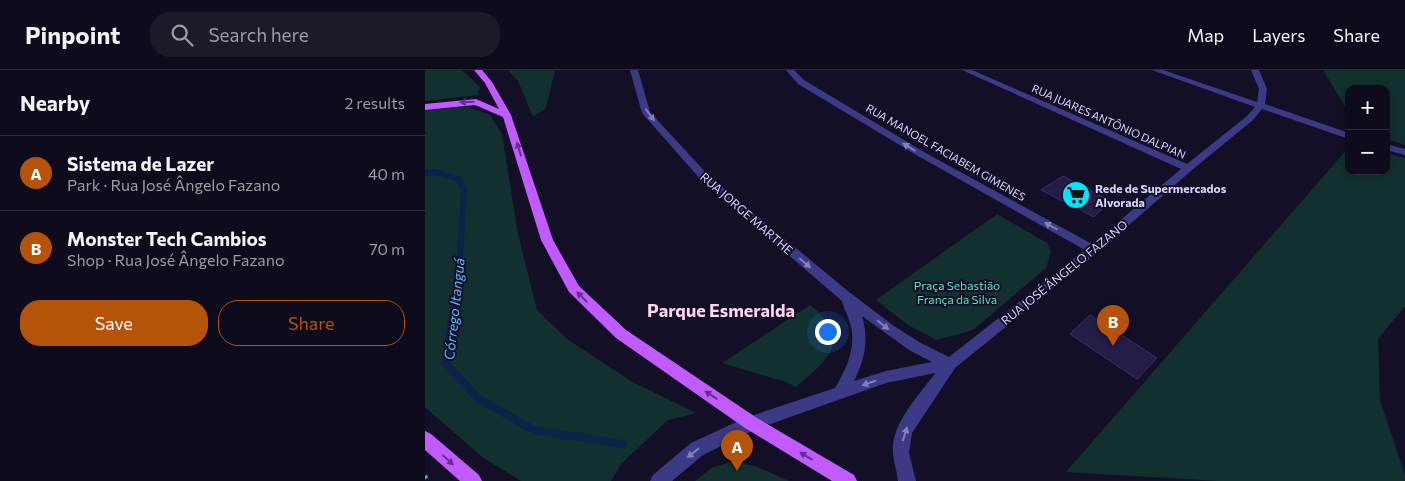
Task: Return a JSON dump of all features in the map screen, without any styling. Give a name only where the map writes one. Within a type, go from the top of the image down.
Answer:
[{"type":"main road","points":[[478,70],[488,82],[507,115],[547,240],[574,289],[621,334],[751,422],[848,481]]},
{"type":"main road","points":[[425,107],[476,102],[507,115]]},
{"type":"main road","points":[[425,438],[473,481]]},
{"type":"street","name":"RUA JORGE MARTHE","points":[[634,70],[646,113],[705,178],[844,295],[913,346],[951,364]]},
{"type":"street","name":"RUA MANOEL FACIABEM GIMENES","points":[[790,70],[801,82],[921,154],[1093,250]]},
{"type":"street","name":"RUA JUARES ANTÔNIO DALPIAN","points":[[966,70],[1188,168]]},
{"type":"street","points":[[1156,70],[1345,135]]},
{"type":"street","points":[[1255,70],[1263,89],[1260,106]]},
{"type":"street","name":"RUA JOSÉ ÂNGELO FAZANO","points":[[907,481],[901,453],[904,432],[951,364],[1093,250],[1188,168],[1251,118],[1260,106]]},
{"type":"street","points":[[1390,148],[1405,152]]},
{"type":"street","name":"RUA JORGE MARTHE","points":[[840,392],[852,373],[860,343],[859,323],[844,295]]},
{"type":"street","name":"RUA JOSÉ ÂNGELO FAZANO","points":[[659,481],[697,449],[751,422],[886,377],[951,364]]},
{"type":"path","points":[[425,476],[429,481]]},
{"type":"green space","points":[[425,70],[462,70],[480,87],[478,95],[425,101]]},
{"type":"green space","points":[[508,70],[555,70],[546,108],[533,117],[518,81]]},
{"type":"green space","points":[[1323,70],[1405,70],[1405,145],[1390,140],[1390,85],[1345,85],[1345,106]]},
{"type":"green space","points":[[469,107],[490,115],[502,134],[518,234],[537,310],[567,339],[631,381],[696,413],[668,420],[621,464],[611,481],[521,481],[482,457],[425,407],[425,110]]},
{"type":"green space","points":[[1345,152],[1345,175],[1390,175],[1390,154],[1405,158],[1405,306],[1378,339],[1380,400],[1405,475],[1405,481],[1218,481],[1066,472]]},
{"type":"green space","name":"Praça Sebastião França da Silva","points":[[997,214],[1047,243],[1051,252],[1046,268],[973,330],[937,340],[908,325],[876,300]]},
{"type":"green space","points":[[810,305],[823,317],[831,328],[834,339],[827,358],[796,387],[786,382],[722,363]]},
{"type":"green space","points":[[731,462],[755,466],[789,481],[695,481],[713,467]]},
{"type":"building","name":"Rede de Supermercados Alvorada","points":[[1063,176],[1110,201],[1094,217],[1041,190]]},
{"type":"building","points":[[1090,315],[1157,358],[1137,379],[1070,334]]},
{"type":"waterway","name":"Córrego Itanguá","points":[[425,173],[435,172]]},
{"type":"waterway","name":"Córrego Itanguá","points":[[435,172],[459,179],[464,190],[459,272],[454,306]]},
{"type":"waterway","name":"Córrego Itanguá","points":[[454,305],[446,364],[479,399],[534,430],[623,444]]},
{"type":"place","name":"Rede de Supermercados Alvorada","points":[[1076,195]]},
{"type":"place","name":"Monster Tech Cambios","points":[[1113,346]]},
{"type":"place","name":"Sistema de Lazer","points":[[737,471]]},
{"type":"district","name":"Parque Esmeralda","points":[[721,310]]}]
